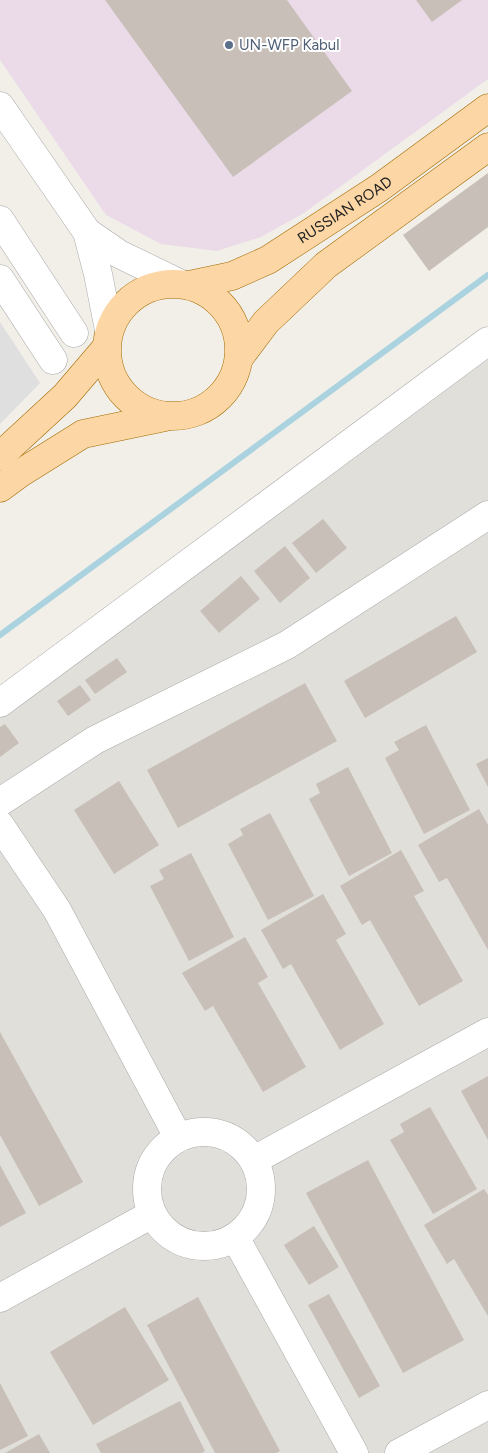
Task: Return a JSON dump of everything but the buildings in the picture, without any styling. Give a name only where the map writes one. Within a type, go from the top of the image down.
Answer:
[{"type":"main road","name":"RUSSIAN ROAD","points":[[185,284],[232,276],[268,260],[378,188],[488,108]]},
{"type":"main road","name":"RUSSIAN ROAD","points":[[239,358],[266,322],[326,265],[488,146]]},
{"type":"main road","points":[[0,456],[65,396],[108,339],[120,310],[136,294],[158,285],[185,284],[211,295],[228,312],[238,334],[239,358],[231,383],[214,402],[192,414],[166,417],[83,434],[0,488]]},
{"type":"main road","points":[[108,339],[110,372],[122,394],[142,409],[166,417]]},
{"type":"street","points":[[0,106],[87,232],[98,274],[108,339]]},
{"type":"street","points":[[0,220],[74,333]]},
{"type":"street","points":[[87,232],[119,254],[185,284]]},
{"type":"street","points":[[0,279],[53,360]]},
{"type":"street","points":[[0,703],[488,341]]},
{"type":"street","points":[[0,802],[95,740],[287,645],[488,515]]},
{"type":"street","points":[[0,825],[57,910],[178,1137]]},
{"type":"street","points":[[254,1160],[488,1032]]},
{"type":"street","points":[[195,1132],[212,1132],[229,1136],[243,1146],[254,1160],[261,1185],[257,1211],[248,1226],[234,1237],[217,1245],[198,1246],[188,1244],[179,1241],[163,1230],[152,1214],[147,1197],[147,1179],[153,1162],[164,1148],[178,1137],[195,1132]]},
{"type":"street","points":[[0,1298],[152,1214]]},
{"type":"street","points":[[234,1237],[354,1453]]},
{"type":"street","points":[[399,1453],[488,1404]]},
{"type":"shaded area","points":[[0,0],[488,0],[488,79],[304,213],[261,237],[217,251],[161,244],[106,215],[0,60]]},
{"type":"shaded area","points":[[0,322],[40,383],[0,424]]},
{"type":"shaded area","points":[[488,334],[488,1453],[0,1453],[0,696]]},
{"type":"waterway","points":[[0,635],[488,275]]},
{"type":"place","name":"UN-WFP Kabul","points":[[229,45]]}]
